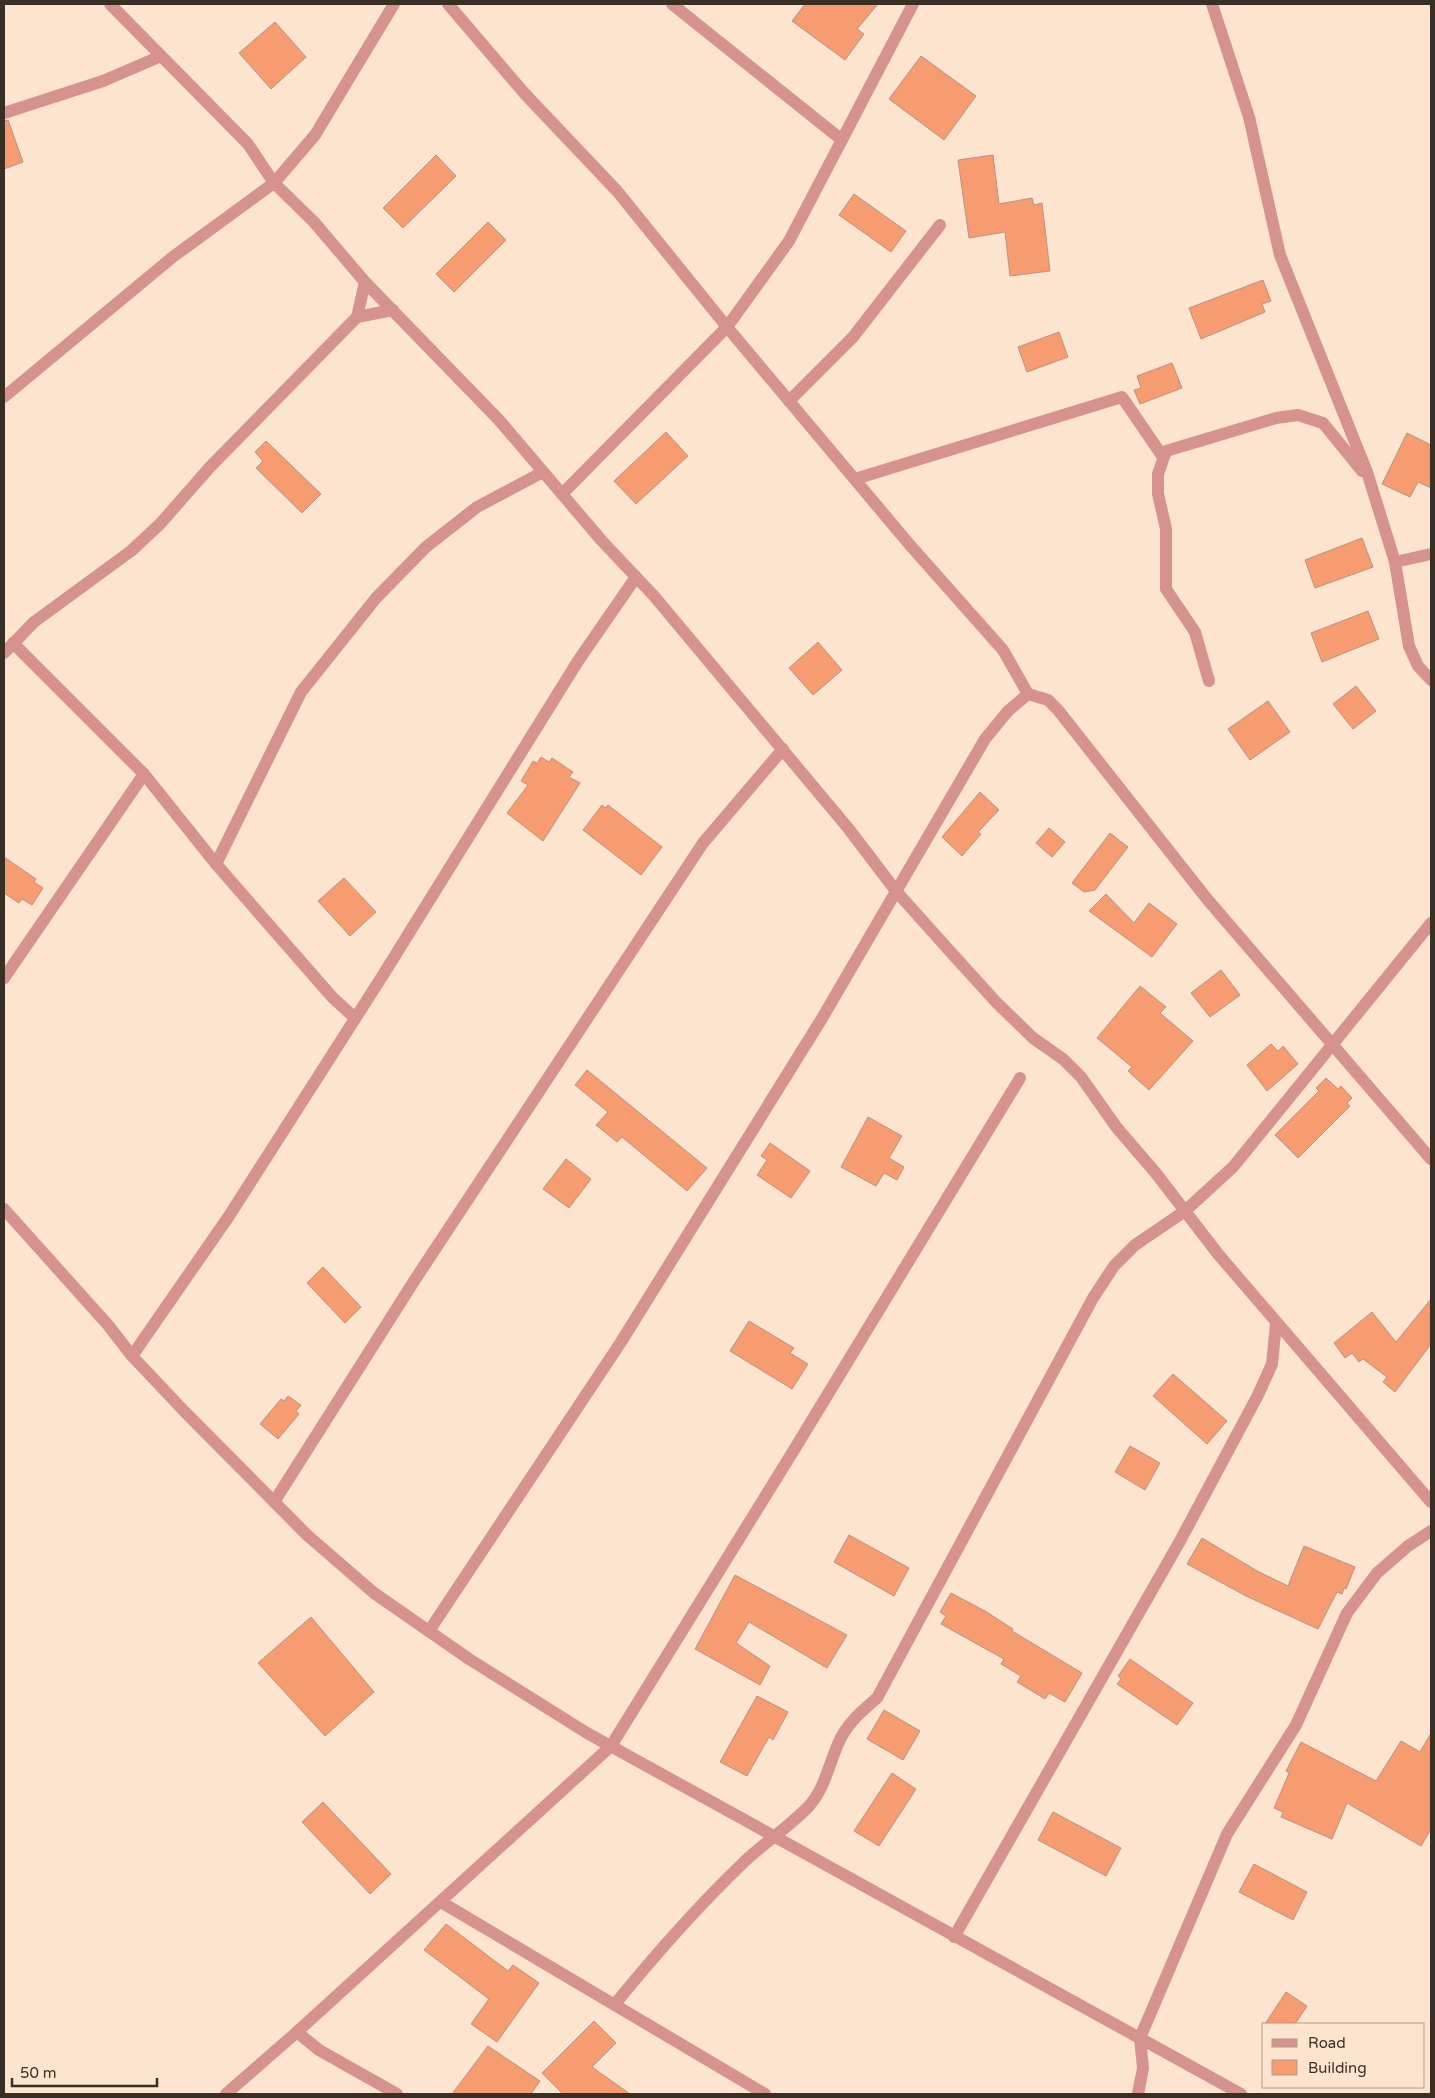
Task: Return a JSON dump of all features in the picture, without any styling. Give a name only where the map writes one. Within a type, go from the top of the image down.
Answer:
[{"type":"street","points":[[110,4],[248,144],[274,183],[314,222],[365,282],[499,420],[783,749],[896,891],[996,1002],[1034,1038],[1063,1059],[1081,1077],[1116,1128],[1276,1324],[1431,1502]]},
{"type":"street","points":[[4,397],[174,256],[274,183],[315,135],[394,4]]},
{"type":"street","points":[[448,4],[525,94],[617,191],[789,401],[1002,650],[1028,694],[1048,700],[1058,710],[1207,899],[1431,1159]]},
{"type":"street","points":[[672,4],[842,140]]},
{"type":"street","points":[[562,494],[727,326],[789,241],[913,4]]},
{"type":"street","points":[[1212,4],[1249,117],[1280,255],[1370,481],[1395,562],[1409,646],[1418,666],[1431,680]]},
{"type":"street","points":[[4,113],[103,80],[160,56]]},
{"type":"street","points":[[789,401],[853,337],[940,225]]},
{"type":"street","points":[[4,653],[34,622],[130,552],[160,524],[210,467],[357,317],[365,282]]},
{"type":"street","points":[[357,317],[393,310]]},
{"type":"street","points":[[855,479],[1122,397],[1164,458]]},
{"type":"street","points":[[1209,681],[1195,632],[1166,588],[1166,530],[1158,494],[1158,474],[1166,450],[1211,436],[1236,432],[1276,418],[1298,415],[1322,423],[1370,481]]},
{"type":"street","points":[[216,864],[301,692],[376,598],[426,547],[477,506],[543,472]]},
{"type":"street","points":[[1395,562],[1431,554]]},
{"type":"street","points":[[132,1356],[229,1216],[578,661],[636,577]]},
{"type":"street","points":[[13,643],[144,774],[216,864],[333,998],[355,1018]]},
{"type":"street","points":[[429,1631],[620,1342],[821,1020],[985,739],[1008,712],[1028,694]]},
{"type":"street","points":[[274,1502],[416,1278],[703,843],[783,749]]},
{"type":"street","points":[[4,978],[144,774]]},
{"type":"street","points":[[615,2004],[658,1952],[744,1862],[776,1836],[810,1804],[823,1784],[838,1742],[855,1718],[877,1698],[1093,1298],[1114,1266],[1135,1245],[1185,1212],[1233,1167],[1431,923]]},
{"type":"street","points":[[226,2094],[441,1902],[611,1746],[798,1445],[1020,1078]]},
{"type":"street","points":[[4,1209],[108,1325],[132,1356],[307,1535],[374,1593],[469,1659],[611,1746],[1241,2094]]},
{"type":"street","points":[[954,1937],[1180,1541],[1258,1395],[1272,1364],[1276,1324]]},
{"type":"street","points":[[1138,2094],[1143,2068],[1140,2038],[1227,1834],[1296,1725],[1347,1613],[1377,1573],[1408,1546],[1431,1530]]},
{"type":"street","points":[[441,1902],[765,2094]]},
{"type":"street","points":[[297,2032],[318,2050],[397,2094]]},
{"type":"building","points":[[805,4],[878,4],[857,29],[864,34],[845,60],[792,21]]},
{"type":"building","points":[[275,22],[306,57],[271,89],[239,53]]},
{"type":"building","points":[[921,56],[976,96],[944,140],[889,99]]},
{"type":"building","points":[[8,120],[23,162],[4,169],[4,121]]},
{"type":"building","points":[[436,155],[456,176],[403,228],[383,208]]},
{"type":"building","points":[[993,155],[999,204],[1032,198],[1034,205],[1042,203],[1050,271],[1010,276],[1005,232],[969,238],[958,160]]},
{"type":"building","points":[[854,194],[906,231],[891,252],[839,215]]},
{"type":"building","points":[[488,222],[506,240],[454,292],[436,274]]},
{"type":"building","points":[[1263,280],[1271,301],[1262,304],[1265,312],[1201,339],[1189,308]]},
{"type":"building","points":[[1059,332],[1068,357],[1027,372],[1018,347]]},
{"type":"building","points":[[1172,363],[1182,388],[1140,404],[1134,390],[1141,388],[1137,376]]},
{"type":"building","points":[[666,432],[688,456],[636,504],[614,481]]},
{"type":"building","points":[[1407,433],[1431,445],[1431,488],[1418,482],[1410,497],[1382,484]]},
{"type":"building","points":[[266,441],[321,494],[302,513],[256,468],[263,461],[255,452]]},
{"type":"building","points":[[1362,538],[1373,567],[1315,588],[1305,560]]},
{"type":"building","points":[[1368,611],[1379,639],[1322,662],[1311,633]]},
{"type":"building","points":[[818,642],[842,670],[813,695],[789,668]]},
{"type":"building","points":[[1356,686],[1376,711],[1353,729],[1333,704]]},
{"type":"building","points":[[1268,701],[1290,732],[1250,760],[1228,729]]},
{"type":"building","points":[[541,757],[549,762],[552,758],[573,772],[569,777],[580,783],[543,841],[507,813],[528,785],[521,781],[533,761],[537,763]]},
{"type":"building","points":[[980,792],[999,810],[978,832],[981,834],[962,856],[942,837]]},
{"type":"building","points":[[602,805],[605,808],[608,805],[662,847],[641,875],[583,830]]},
{"type":"building","points":[[1049,828],[1065,842],[1052,857],[1036,843]]},
{"type":"building","points":[[1110,833],[1128,847],[1095,890],[1084,892],[1072,883]]},
{"type":"building","points":[[4,857],[36,879],[34,882],[43,888],[32,905],[22,899],[19,903],[4,893]]},
{"type":"building","points":[[344,878],[376,912],[350,936],[318,901]]},
{"type":"building","points":[[1106,894],[1134,923],[1149,903],[1177,924],[1152,957],[1089,911]]},
{"type":"building","points":[[1221,970],[1240,995],[1210,1017],[1191,993]]},
{"type":"building","points":[[1140,986],[1166,1007],[1160,1013],[1193,1041],[1149,1090],[1128,1071],[1132,1067],[1097,1038]]},
{"type":"building","points":[[1271,1044],[1278,1051],[1283,1046],[1298,1064],[1267,1091],[1247,1065]]},
{"type":"building","points":[[587,1070],[707,1168],[687,1191],[622,1137],[617,1142],[596,1125],[608,1112],[575,1085]]},
{"type":"building","points":[[1326,1078],[1338,1089],[1341,1086],[1352,1098],[1347,1103],[1350,1106],[1298,1158],[1275,1135],[1319,1091],[1316,1088]]},
{"type":"building","points":[[868,1117],[902,1136],[889,1158],[904,1167],[897,1180],[884,1173],[876,1186],[841,1167]]},
{"type":"building","points":[[770,1143],[810,1171],[791,1198],[757,1175],[767,1160],[761,1156]]},
{"type":"building","points":[[566,1159],[591,1179],[569,1208],[543,1189]]},
{"type":"building","points":[[323,1267],[361,1307],[345,1323],[307,1283]]},
{"type":"building","points":[[1431,1299],[1431,1344],[1395,1392],[1383,1382],[1387,1377],[1363,1359],[1359,1362],[1352,1353],[1345,1358],[1334,1343],[1372,1312],[1396,1342]]},
{"type":"building","points":[[749,1321],[794,1348],[790,1353],[808,1364],[792,1389],[730,1351]]},
{"type":"building","points":[[1173,1374],[1227,1421],[1207,1444],[1153,1396]]},
{"type":"building","points":[[288,1396],[301,1405],[296,1411],[299,1414],[278,1439],[260,1424],[281,1399],[284,1401]]},
{"type":"building","points":[[1130,1446],[1160,1463],[1145,1490],[1115,1472]]},
{"type":"building","points":[[849,1535],[909,1568],[894,1596],[834,1562]]},
{"type":"building","points":[[1202,1538],[1259,1572],[1288,1586],[1304,1546],[1355,1567],[1346,1589],[1344,1588],[1342,1594],[1337,1592],[1318,1629],[1246,1596],[1187,1564]]},
{"type":"building","points":[[735,1575],[847,1635],[827,1668],[749,1622],[736,1643],[770,1666],[760,1685],[695,1649]]},
{"type":"building","points":[[951,1593],[985,1611],[1013,1629],[1012,1631],[1082,1673],[1065,1702],[1049,1693],[1045,1699],[1017,1682],[1021,1676],[1001,1664],[1004,1659],[941,1624],[946,1616],[940,1612]]},
{"type":"building","points":[[311,1617],[374,1692],[325,1736],[258,1663]]},
{"type":"building","points":[[1130,1659],[1193,1703],[1177,1725],[1117,1684],[1121,1679],[1118,1676]]},
{"type":"building","points":[[757,1696],[788,1712],[773,1740],[769,1737],[747,1776],[720,1762]]},
{"type":"building","points":[[884,1710],[920,1731],[903,1760],[867,1739]]},
{"type":"building","points":[[1431,1733],[1431,1829],[1421,1846],[1347,1803],[1332,1839],[1281,1817],[1283,1812],[1274,1808],[1289,1773],[1286,1771],[1301,1742],[1376,1781],[1401,1741],[1420,1752]]},
{"type":"building","points":[[892,1773],[916,1789],[879,1846],[854,1831]]},
{"type":"building","points":[[323,1802],[391,1874],[370,1894],[302,1822]]},
{"type":"building","points":[[1053,1812],[1121,1848],[1106,1876],[1038,1840]]},
{"type":"building","points":[[1254,1864],[1307,1892],[1293,1920],[1239,1892]]},
{"type":"building","points":[[446,1924],[508,1971],[513,1965],[539,1983],[497,2042],[471,2024],[489,1999],[424,1950]]},
{"type":"building","points":[[1286,1992],[1307,2006],[1296,2023],[1266,2023]]},
{"type":"building","points":[[594,2021],[616,2043],[592,2067],[630,2094],[563,2094],[542,2073]]},
{"type":"building","points":[[488,2046],[540,2081],[531,2094],[452,2094]]}]
